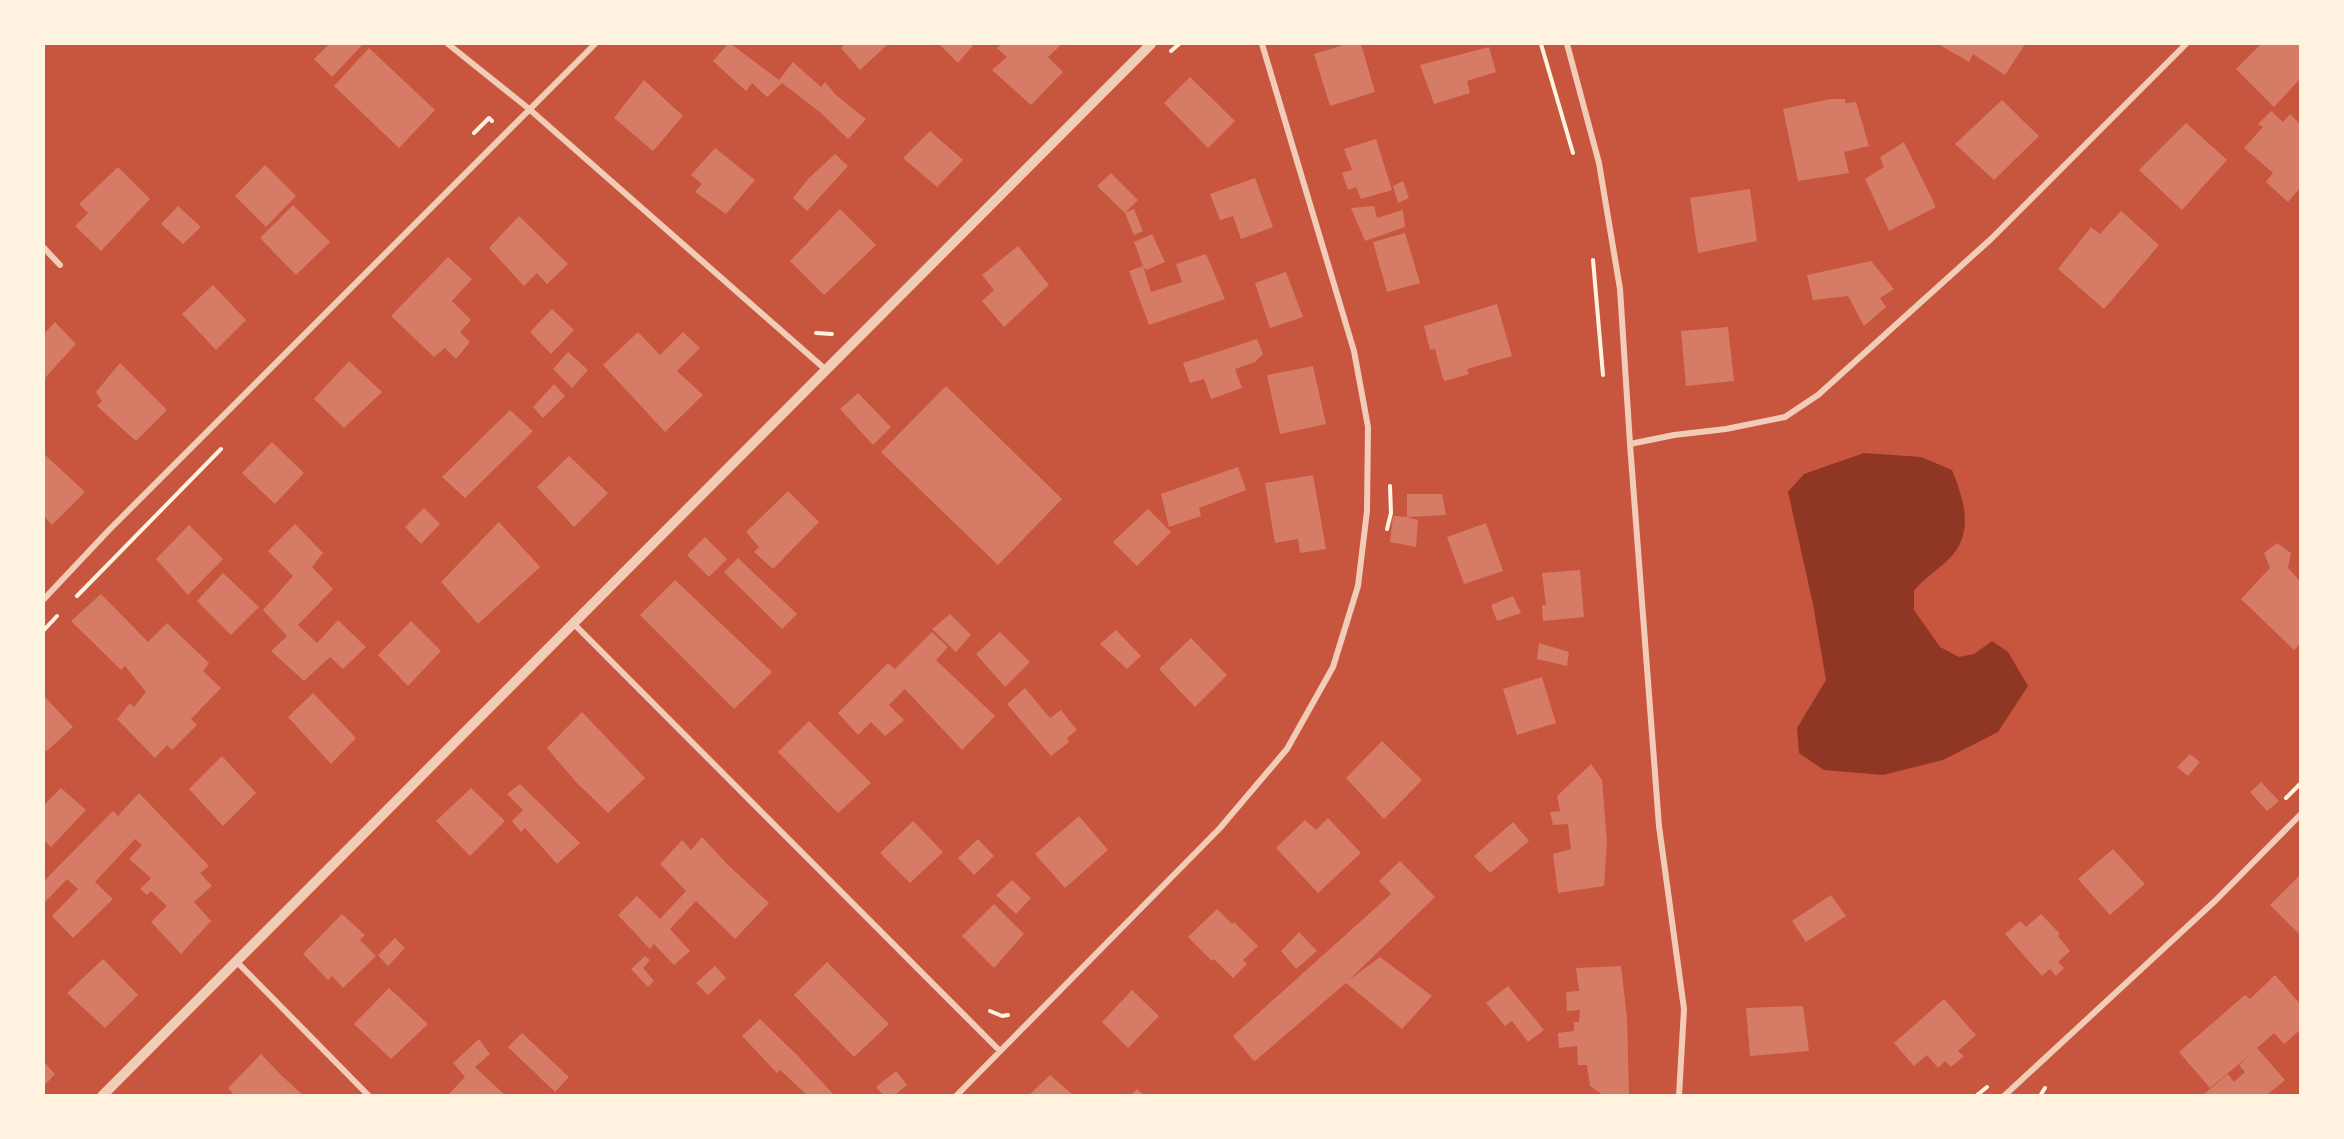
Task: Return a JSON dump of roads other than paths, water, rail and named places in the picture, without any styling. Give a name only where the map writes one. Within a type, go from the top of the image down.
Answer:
[{"type":"street","points":[[448,44],[528,108],[825,369]]},
{"type":"street","points":[[44,599],[109,530],[528,108],[595,44]]},
{"type":"street","points":[[102,1095],[1151,44]]},
{"type":"street","points":[[956,1095],[1220,828],[1287,750],[1333,667],[1358,586],[1367,511],[1368,427],[1354,351],[1262,44]]},
{"type":"street","points":[[1567,44],[1599,163],[1620,289],[1659,826],[1684,1010],[1679,1095]]},
{"type":"street","points":[[1630,444],[1785,417],[1818,395],[1991,239],[2186,44]]},
{"type":"street","points":[[44,249],[60,265]]},
{"type":"street","points":[[573,622],[1000,1051]]},
{"type":"street","points":[[2008,1094],[2217,900],[2301,815]]},
{"type":"street","points":[[236,961],[369,1095]]}]
